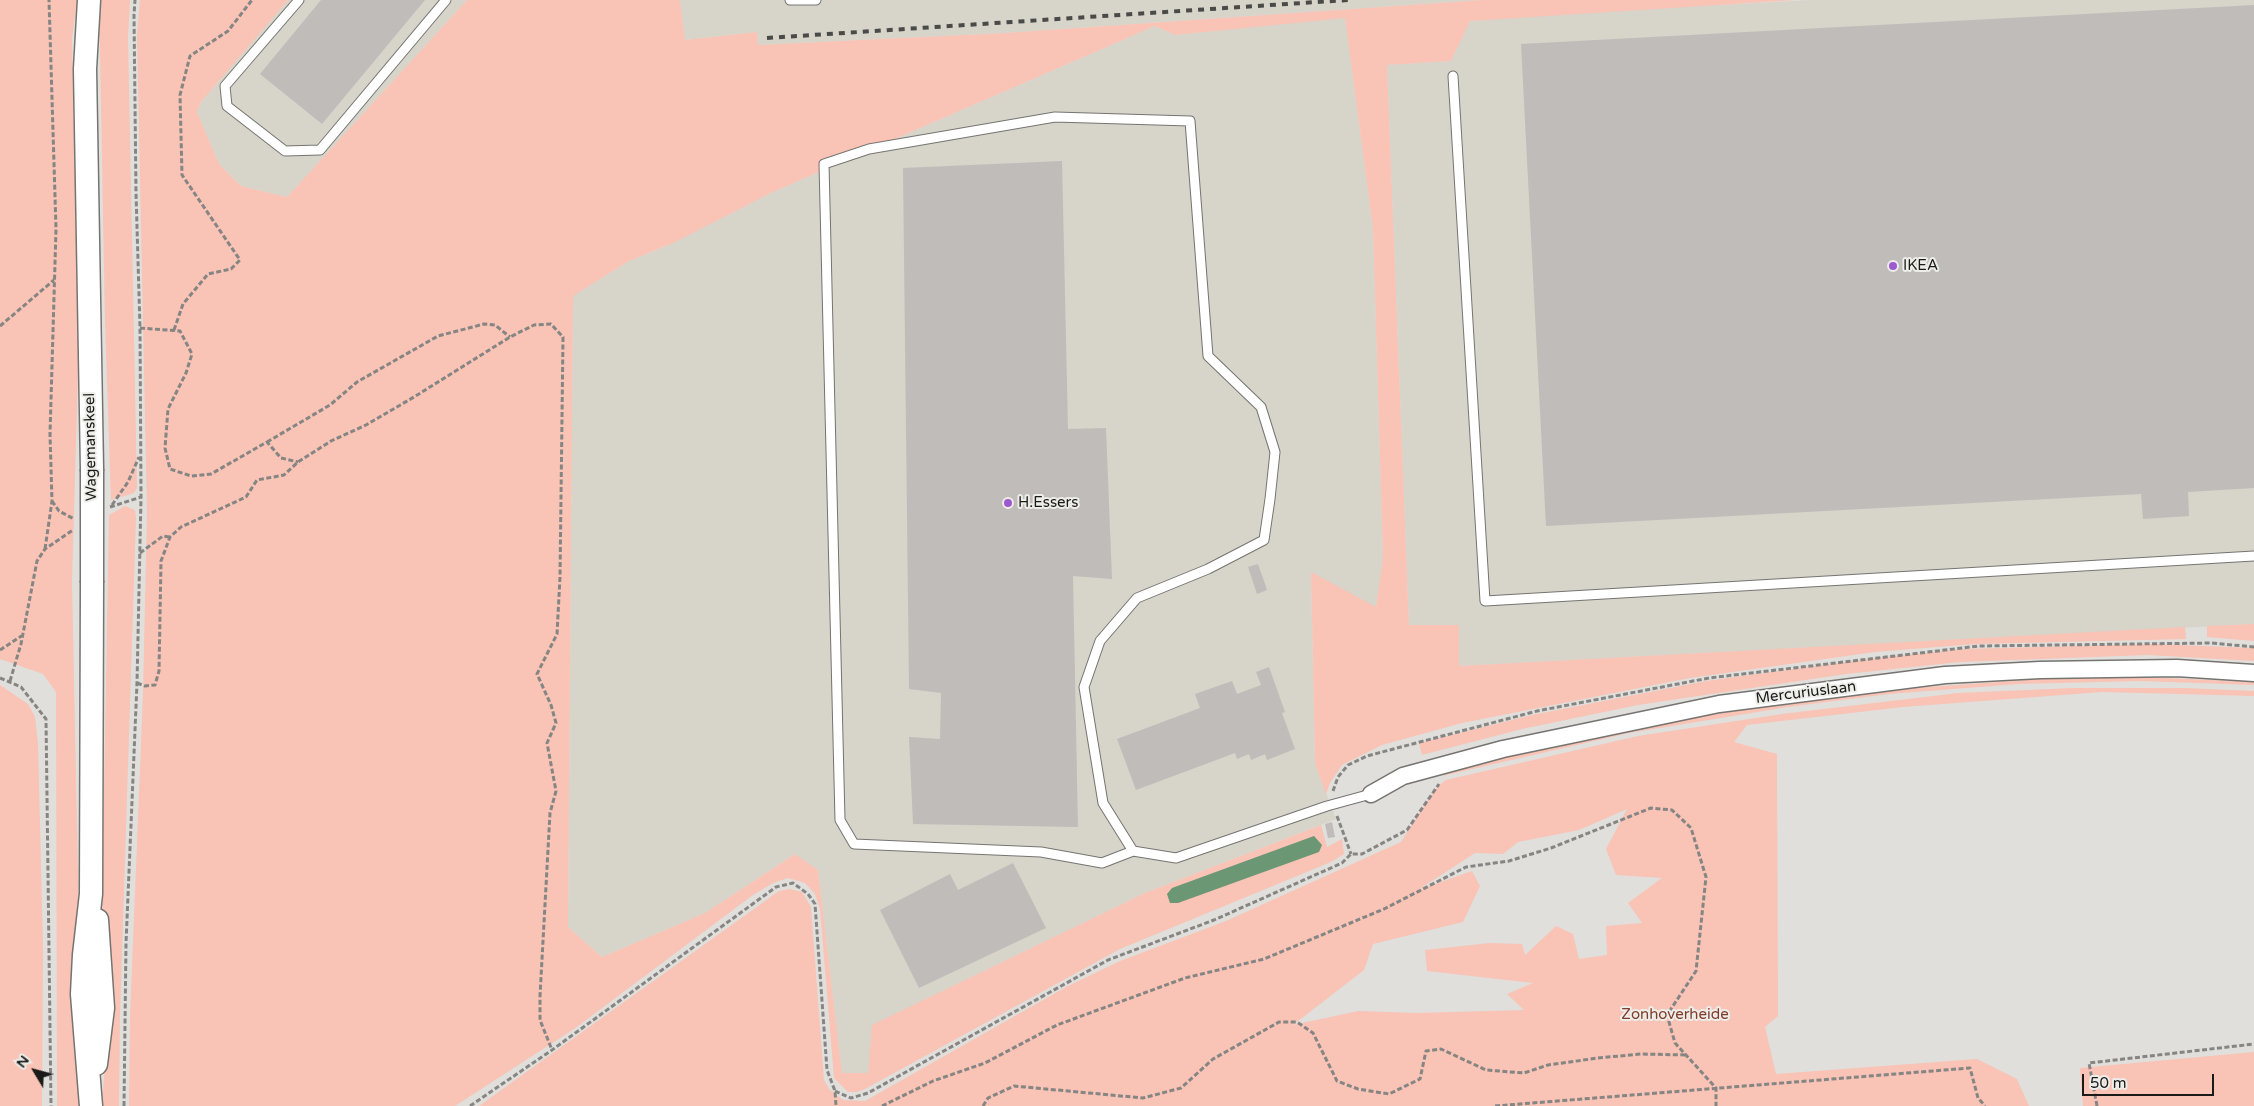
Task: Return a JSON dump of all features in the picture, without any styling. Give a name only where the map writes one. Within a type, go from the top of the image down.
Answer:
[{"type":"main road","name":"Wagemanskeel","points":[[89,0],[85,69],[92,469],[91,894],[84,955],[82,994],[91,1102]]},
{"type":"street","name":"Mercuriuslaan","points":[[1371,794],[1403,776],[1503,749],[1719,704],[1945,675],[2040,670],[2177,668],[2254,673]]},
{"type":"lane","points":[[299,0],[225,86],[227,106],[285,151],[320,150],[446,0]]},
{"type":"lane","points":[[790,0],[816,0]]},
{"type":"lane","points":[[1453,76],[1485,601],[2254,556]]},
{"type":"lane","points":[[1133,851],[1103,803],[1084,687],[1100,642],[1137,598],[1208,569],[1264,540],[1275,452],[1261,408],[1208,356],[1190,121],[1055,117],[869,149],[824,164],[840,820],[854,844],[1042,852],[1102,863],[1133,851],[1176,858],[1327,806],[1371,794]]},
{"type":"path","points":[[46,548],[52,501],[50,434],[56,228],[49,0]]},
{"type":"path","points":[[124,1106],[126,944],[137,683],[141,454],[136,193],[135,0]]},
{"type":"path","points":[[174,330],[183,304],[208,274],[231,268],[240,260],[182,175],[180,95],[190,56],[228,31],[252,0]]},
{"type":"path","points":[[0,326],[55,280]]},
{"type":"path","points":[[140,328],[180,331],[192,354],[186,373],[168,409],[165,448],[170,469],[191,476],[211,474],[330,405],[356,382],[438,336],[484,324],[496,325],[510,337]]},
{"type":"path","points":[[137,683],[145,686],[155,685],[159,671],[161,561],[170,537],[181,527],[246,497],[257,480],[284,475],[298,462],[331,441],[414,397],[510,337],[534,325],[551,324],[563,337],[557,634],[538,674],[551,705],[556,723],[547,743],[556,791],[550,813],[540,1012],[540,1020],[552,1050]]},
{"type":"path","points":[[267,442],[282,458],[298,462]]},
{"type":"path","points":[[110,507],[128,482],[141,454]]},
{"type":"path","points":[[52,501],[59,512],[75,520]]},
{"type":"path","points":[[10,681],[23,635],[37,561],[46,548],[77,528]]},
{"type":"path","points":[[140,554],[163,536],[170,537]]},
{"type":"path","points":[[0,650],[23,635]]},
{"type":"path","points":[[0,678],[21,687],[46,720],[51,1106]]},
{"type":"path","points":[[835,1091],[851,1098],[868,1093],[1108,960],[1214,920],[1342,863],[1351,854],[1362,854],[1407,830],[1443,778]]},
{"type":"path","points":[[882,1106],[933,1081],[985,1063],[1057,1025],[1185,978],[1264,959],[1384,909],[1466,867],[1509,861],[1552,848],[1651,808],[1672,810],[1691,828],[1706,877],[1696,971],[1667,1015],[1675,1043],[1716,1088],[1716,1106]]},
{"type":"path","points":[[470,1106],[552,1050],[776,886],[794,883],[808,894],[815,904],[827,1070],[835,1091],[836,1106]]},
{"type":"path","points":[[983,1106],[988,1098],[1014,1086],[1143,1098],[1181,1088],[1213,1059],[1279,1022],[1297,1022],[1313,1033],[1337,1081],[1358,1089],[1390,1094],[1420,1079],[1426,1051],[1441,1049],[1486,1070],[1524,1073],[1548,1065],[1598,1058],[1641,1054],[1687,1055]]},
{"type":"path","points":[[2097,1106],[2089,1063],[2254,1044]]},
{"type":"path","points":[[1495,1106],[1970,1068],[1978,1098],[1986,1106]]},
{"type":"shaded area","points":[[288,0],[467,0],[287,197],[241,186],[219,164],[197,112],[201,102]]},
{"type":"shaded area","points":[[680,0],[1482,0],[1005,33],[758,45],[757,32],[685,40]]},
{"type":"shaded area","name":"IKEA","points":[[1811,0],[2254,0],[2254,624],[1459,666],[1409,625],[1387,65],[1451,61],[1469,21],[1570,13]]},
{"type":"shaded area","points":[[1345,17],[1373,229],[1383,557],[1376,608],[1311,573],[1315,764],[1336,819],[1145,893],[873,1025],[868,1073],[842,1073],[818,870],[795,854],[705,913],[602,957],[568,927],[573,296],[629,261],[664,247],[773,192],[1155,26],[1175,35]]},
{"type":"shaded area","points":[[1314,836],[1322,845],[1319,852],[1178,903],[1170,903],[1167,894],[1172,888]]},
{"type":"green space","points":[[0,0],[77,0],[72,39],[79,338],[72,581],[79,924],[79,1106],[57,1106],[56,692],[43,674],[0,659]]},
{"type":"green space","points":[[99,0],[130,0],[128,38],[137,488],[134,493],[111,500],[105,322]]},
{"type":"green space","points":[[140,0],[288,0],[201,102],[197,112],[219,164],[241,186],[287,197],[467,0],[680,0],[685,40],[757,32],[758,45],[1005,33],[1482,0],[1796,0],[1470,21],[1451,61],[1387,65],[1409,625],[1459,625],[1459,666],[2185,627],[2186,639],[1976,644],[1875,652],[1690,678],[1462,723],[1382,745],[1342,765],[1330,783],[1326,794],[1315,764],[1311,572],[1376,607],[1383,557],[1373,229],[1345,18],[1175,35],[1155,26],[773,192],[673,243],[629,261],[573,296],[568,927],[602,957],[705,913],[795,854],[818,870],[842,1073],[868,1073],[872,1025],[1145,893],[1321,825],[1327,847],[1342,839],[1344,854],[1331,862],[1120,949],[857,1092],[848,1092],[834,1078],[820,909],[815,894],[805,883],[788,878],[773,883],[753,895],[574,1029],[455,1106],[129,1106],[130,1016],[143,694],[147,512],[137,35]]},
{"type":"green space","points":[[125,506],[135,510],[136,517],[120,1015],[119,1106],[102,1106],[108,1022],[107,939],[102,904],[109,515]]},
{"type":"green space","points":[[2254,624],[2254,641],[2207,637],[2207,626]]},
{"type":"green space","points":[[2152,644],[2254,648],[2254,661],[2148,655],[1960,662],[1846,674],[1638,705],[1522,729],[1422,755],[1419,743],[1532,715],[1706,681],[1875,658],[1963,649]]},
{"type":"green space","points":[[2144,677],[2254,682],[2254,685],[2140,681],[2018,684],[1889,694],[1788,707],[1629,733],[1442,776],[1467,765],[1627,730],[1717,713],[1886,690],[2040,679]]},
{"type":"green space","points":[[0,685],[28,704],[35,717],[38,743],[43,948],[42,1106],[0,1106]]},
{"type":"green space","name":"Zonhoverheide","points":[[2073,688],[2184,688],[2254,691],[2254,696],[2102,692],[1903,707],[1747,725],[1734,742],[1777,754],[1778,1016],[1765,1027],[1776,1074],[1977,1059],[2017,1079],[2029,1106],[479,1106],[779,891],[790,889],[802,892],[811,907],[824,1080],[829,1089],[843,1100],[865,1101],[1066,987],[1120,961],[1226,921],[1401,842],[1438,786],[1446,780],[1638,736],[1782,714],[1958,693]],"holes":[[[1627,809],[1606,849],[1616,875],[1662,878],[1628,903],[1642,923],[1606,926],[1607,955],[1579,959],[1573,934],[1556,926],[1525,955],[1522,944],[1490,943],[1425,950],[1427,971],[1533,983],[1507,994],[1524,1010],[1417,1013],[1358,1011],[1293,1025],[1364,970],[1373,944],[1463,922],[1480,886],[1472,871],[1418,890],[1475,853],[1503,854],[1518,842],[1579,830]]]},
{"type":"green space","points":[[2254,1052],[2254,1106],[2083,1106],[2080,1068]]},
{"type":"building","points":[[321,0],[425,0],[322,124],[260,74]]},
{"type":"building","name":"IKEA","points":[[2254,5],[2254,488],[2188,492],[2189,516],[2143,519],[2141,494],[1546,526],[1521,44]]},
{"type":"building","name":"H.Essers","points":[[1062,161],[1068,429],[1106,428],[1112,579],[1073,576],[1078,827],[913,824],[909,737],[940,739],[941,693],[909,689],[903,168]]},
{"type":"building","points":[[1258,564],[1267,590],[1257,594],[1248,567]]},
{"type":"building","points":[[1269,667],[1285,712],[1282,713],[1295,749],[1267,760],[1265,754],[1251,760],[1249,754],[1237,759],[1235,753],[1136,790],[1117,739],[1200,708],[1195,694],[1232,681],[1237,694],[1261,685],[1256,672]]},
{"type":"building","points":[[1332,822],[1335,837],[1328,838],[1325,824]]},
{"type":"building","points":[[1013,863],[1046,928],[919,988],[880,910],[950,874],[958,890]]},
{"type":"railway","points":[[767,38],[1348,0]]},
{"type":"place","name":"IKEA","points":[[1893,266]]},
{"type":"place","name":"H.Essers","points":[[1008,503]]}]
